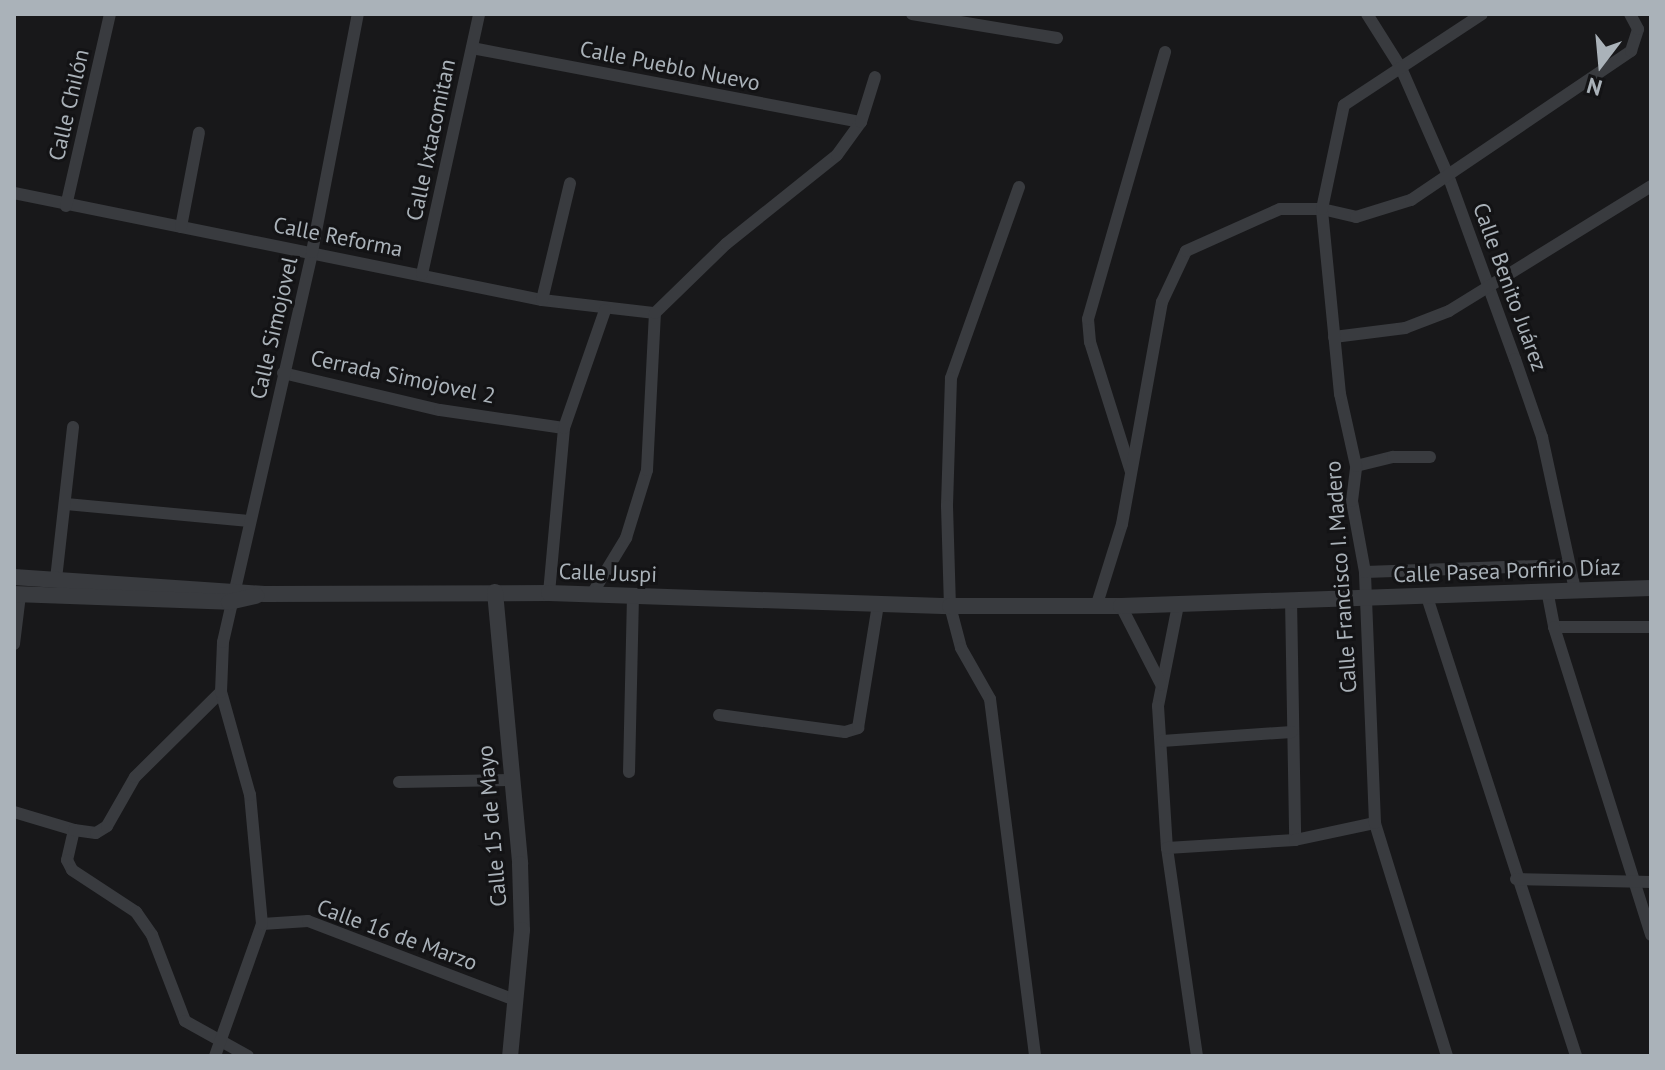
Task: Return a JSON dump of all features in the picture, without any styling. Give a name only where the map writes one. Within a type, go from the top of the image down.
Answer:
[{"type":"street","name":"Calle Chilón","points":[[66,206],[110,14]]},
{"type":"street","name":"Calle Simojovel","points":[[221,692],[231,595],[312,252],[358,14]]},
{"type":"street","name":"Calle Ixtacomitan","points":[[422,274],[479,14]]},
{"type":"street","points":[[912,14],[1057,38]]},
{"type":"street","name":"Calle Benito Juárez","points":[[1367,14],[1401,68],[1449,178],[1489,285],[1542,437],[1575,589]]},
{"type":"street","points":[[1401,68],[1482,14]]},
{"type":"street","points":[[1096,607],[1132,475],[1162,302],[1186,251],[1280,209],[1322,209],[1356,217],[1382,213],[1449,178],[1631,51],[1638,40],[1630,14]]},
{"type":"street","name":"Calle Pueblo Nuevo","points":[[472,48],[861,122]]},
{"type":"street","points":[[1132,475],[1090,342],[1088,319],[1165,52]]},
{"type":"street","name":"Calle Francisco I. Madero","points":[[1401,68],[1355,94],[1339,119],[1322,209],[1334,337],[1356,466],[1352,501],[1365,572],[1375,823],[1447,1056]]},
{"type":"street","points":[[592,594],[626,538],[647,470],[655,313],[726,244],[837,155],[861,122],[875,77]]},
{"type":"street","points":[[181,227],[199,133]]},
{"type":"street","points":[[542,300],[570,183]]},
{"type":"street","points":[[1334,337],[1405,328],[1449,311],[1651,186]]},
{"type":"street","points":[[1019,187],[951,378],[947,437],[950,606],[961,648],[990,699],[1035,1056]]},
{"type":"street","name":"Calle Reforma","points":[[14,193],[66,206],[312,252],[542,300],[605,310],[655,313]]},
{"type":"street","points":[[549,593],[564,428],[605,310]]},
{"type":"street","name":"Cerrada Simojovel 2","points":[[283,373],[440,410],[564,428]]},
{"type":"street","points":[[56,579],[73,427]]},
{"type":"street","points":[[1356,466],[1393,457],[1430,457]]},
{"type":"street","points":[[66,504],[249,521]]},
{"type":"street","points":[[1365,572],[1569,565]]},
{"type":"street","name":"Calle Juspi","points":[[14,577],[231,595]]},
{"type":"street","name":"Calle Pasea Porfirio Díaz","points":[[1178,605],[1651,588]]},
{"type":"street","points":[[1547,590],[1554,627],[1651,935]]},
{"type":"street","name":"Calle Juspi","points":[[17,594],[495,592],[950,606],[1178,605]]},
{"type":"street","name":"Calle 15 de Mayo","points":[[495,592],[522,930],[510,1056]]},
{"type":"street","points":[[14,644],[17,594]]},
{"type":"street","points":[[629,772],[633,596]]},
{"type":"street","points":[[1427,597],[1516,879],[1576,1056]]},
{"type":"street","points":[[1291,599],[1295,840]]},
{"type":"street","points":[[719,715],[845,732],[858,728],[878,604]]},
{"type":"street","points":[[1178,605],[1161,684],[1162,741],[1167,848],[1197,1056]]},
{"type":"street","points":[[1121,606],[1161,684]]},
{"type":"street","points":[[1554,627],[1651,627]]},
{"type":"street","points":[[14,812],[74,830],[96,833],[107,826],[135,777],[221,692],[250,795],[262,924],[218,1050]]},
{"type":"street","points":[[1162,741],[1292,732]]},
{"type":"street","points":[[399,782],[510,780]]},
{"type":"street","points":[[1167,848],[1295,840],[1375,823]]},
{"type":"street","points":[[74,830],[67,860],[72,870],[136,912],[152,935],[185,1021],[218,1050],[248,1056]]},
{"type":"street","points":[[1516,879],[1651,882]]},
{"type":"street","name":"Calle 16 de Marzo","points":[[262,924],[308,921],[515,1000]]}]
